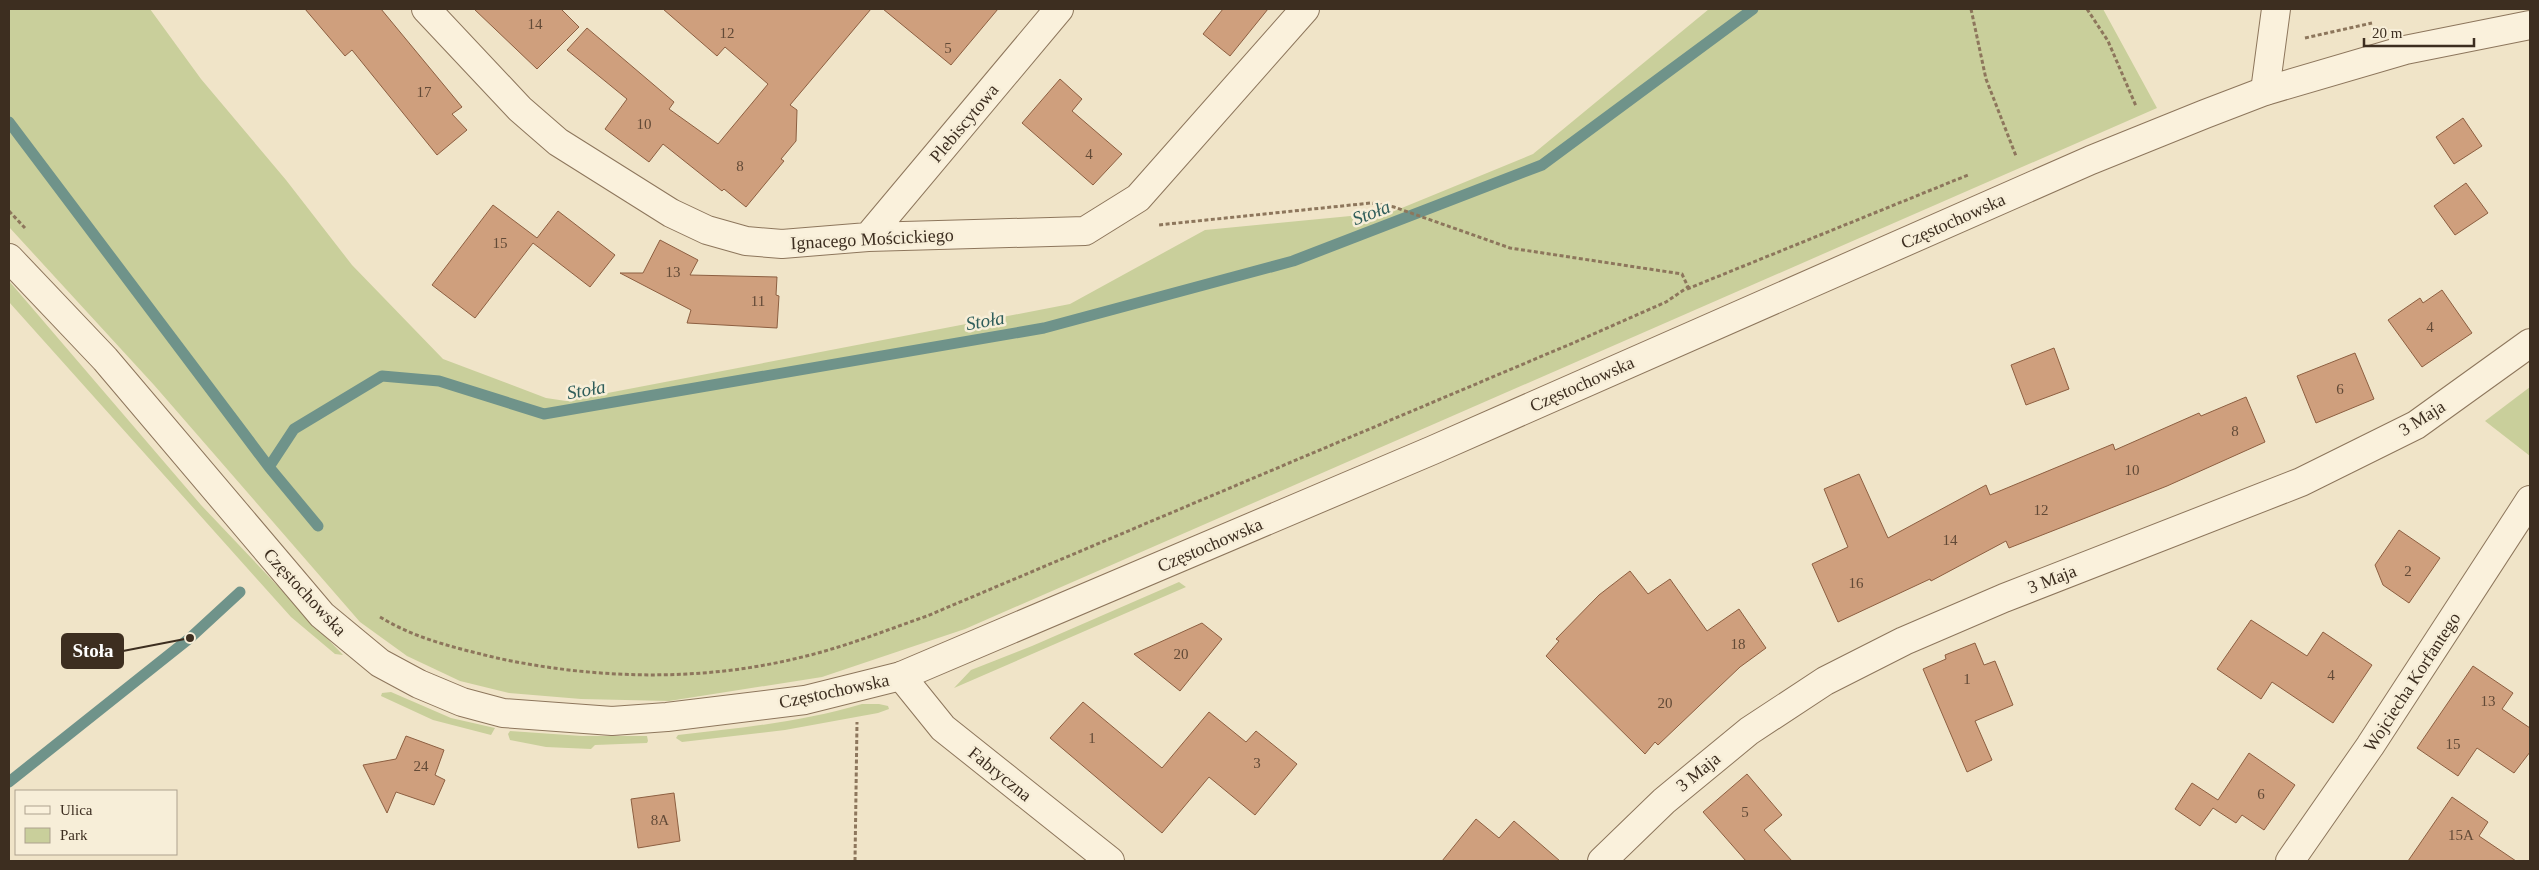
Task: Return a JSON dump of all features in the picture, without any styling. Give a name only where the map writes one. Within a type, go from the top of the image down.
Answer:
[{"type":"street","name":"Ignacego Mościckiego","points":[[426,9],[520,109],[552,136],[671,213],[707,230],[746,242],[782,244],[868,237],[1085,231],[1138,198],[1305,9]]},
{"type":"street","name":"Plebiscytowa","points":[[868,237],[1059,9]]},
{"type":"street","points":[[2265,91],[2276,9]]},
{"type":"street","name":"Częstochowska","points":[[9,258],[104,359],[322,615],[380,662],[419,684],[462,702],[503,713],[612,721],[721,712],[805,700],[901,676],[1433,450],[2091,160],[2265,91],[2405,50],[2530,25]]},
{"type":"street","name":"3 Maja","points":[[1602,861],[1664,801],[1741,738],[1825,681],[1904,641],[2004,598],[2301,482],[2416,425],[2530,343]]},
{"type":"street","name":"Wojciecha Korfantego","points":[[2290,861],[2370,746],[2530,500]]},
{"type":"street","name":"Fabryczna","points":[[901,676],[943,728],[1110,861]]},
{"type":"path","points":[[1971,9],[1986,79],[2016,156],[2007,159]]},
{"type":"path","points":[[2087,9],[2108,41],[2150,136]]},
{"type":"path","points":[[2315,34],[2373,22]]},
{"type":"path","points":[[1675,294],[1971,174]]},
{"type":"path","points":[[376,615],[428,641],[552,668],[619,674],[687,674],[796,659],[845,646],[927,616],[1474,386],[1666,302],[1675,294],[1688,287],[1682,274],[1510,248],[1394,206],[1371,203],[1151,225]]},
{"type":"path","points":[[9,211],[31,235]]},
{"type":"path","points":[[855,861],[857,721]]},
{"type":"green space","points":[[9,9],[150,9],[201,79],[286,180],[352,265],[443,359],[546,398],[566,401],[1070,304],[1205,230],[1392,212],[1533,154],[1709,9],[2103,9],[2157,108],[965,629],[822,677],[669,701],[581,699],[509,693],[460,681],[407,656],[360,622],[154,385],[9,227]]},
{"type":"green space","points":[[9,281],[201,505],[343,655],[335,654],[291,617],[9,302]]},
{"type":"green space","points":[[2530,387],[2530,456],[2485,421]]},
{"type":"green space","points":[[1179,582],[1186,587],[954,688],[971,670],[1032,646]]},
{"type":"green space","points":[[391,692],[451,718],[495,728],[491,735],[433,720],[381,696],[382,693]]},
{"type":"green space","points":[[862,704],[879,704],[888,706],[889,709],[878,713],[785,730],[682,742],[676,738],[678,735],[794,720]]},
{"type":"green space","points":[[510,731],[582,736],[647,736],[648,741],[647,743],[595,745],[591,749],[546,747],[510,740],[508,734]]},
{"type":"building","points":[[305,9],[381,9],[462,107],[452,114],[467,130],[437,155],[352,50],[345,56]]},
{"type":"building","points":[[474,9],[561,9],[579,27],[537,69]]},
{"type":"building","points":[[663,9],[871,9],[790,105],[797,110],[796,141],[781,159],[784,161],[746,207],[724,189],[722,191],[663,144],[649,162],[605,129],[627,99],[567,50],[587,28],[674,102],[669,109],[718,144],[768,84],[725,47],[717,56]]},
{"type":"building","points":[[883,9],[998,9],[951,65]]},
{"type":"building","points":[[1223,9],[1268,9],[1230,56],[1203,34]]},
{"type":"building","points":[[1060,79],[1082,99],[1072,111],[1122,154],[1093,185],[1022,123]]},
{"type":"building","points":[[2463,118],[2482,146],[2454,164],[2436,137]]},
{"type":"building","points":[[2466,183],[2488,213],[2455,235],[2434,206]]},
{"type":"building","points":[[493,205],[537,238],[558,211],[615,255],[590,287],[533,243],[475,318],[432,285]]},
{"type":"building","points":[[660,240],[698,260],[690,275],[777,277],[776,295],[779,296],[777,328],[687,323],[691,310],[620,273],[643,273]]},
{"type":"building","points":[[2442,290],[2472,333],[2422,367],[2388,320],[2420,298],[2423,303]]},
{"type":"building","points":[[2054,348],[2069,389],[2026,405],[2011,365]]},
{"type":"building","points":[[2355,353],[2374,399],[2316,423],[2297,376]]},
{"type":"building","points":[[2246,397],[2265,442],[2167,486],[2009,548],[2006,541],[1931,581],[1930,579],[1838,622],[1812,564],[1848,547],[1824,489],[1859,474],[1888,538],[1986,485],[1990,495],[2113,444],[2115,450],[2199,413],[2201,416]]},
{"type":"building","points":[[2399,530],[2440,558],[2409,603],[2383,585],[2375,565]]},
{"type":"building","points":[[1630,571],[1648,594],[1670,579],[1707,631],[1739,609],[1766,648],[1740,667],[1658,745],[1655,742],[1645,754],[1546,656],[1559,641],[1556,639],[1599,595]]},
{"type":"building","points":[[2251,620],[2307,656],[2323,632],[2372,665],[2333,723],[2272,682],[2261,699],[2217,669]]},
{"type":"building","points":[[1202,623],[1222,639],[1180,691],[1134,654]]},
{"type":"building","points":[[1975,643],[1984,665],[1995,661],[2013,705],[1975,721],[1992,760],[1967,772],[1923,669],[1946,659],[1945,655]]},
{"type":"building","points":[[2473,666],[2513,693],[2502,709],[2530,728],[2530,752],[2514,773],[2477,748],[2458,776],[2417,748]]},
{"type":"building","points":[[1083,702],[1162,768],[1209,712],[1246,742],[1256,731],[1297,764],[1255,815],[1209,777],[1162,833],[1050,738]]},
{"type":"building","points":[[406,736],[444,750],[435,775],[445,780],[434,805],[396,792],[387,813],[363,765],[396,759]]},
{"type":"building","points":[[2249,753],[2295,785],[2264,830],[2242,815],[2236,823],[2213,808],[2200,826],[2175,809],[2192,783],[2218,800]]},
{"type":"building","points":[[1747,774],[1782,815],[1764,830],[1792,861],[1746,861],[1703,812]]},
{"type":"building","points":[[674,793],[680,841],[638,848],[631,799]]},
{"type":"building","points":[[2452,797],[2488,822],[2479,836],[2516,861],[2408,861]]},
{"type":"building","points":[[1476,819],[1499,838],[1514,821],[1560,861],[1442,861]]},
{"type":"waterway","name":"Stoła","points":[[318,526],[269,467],[294,429],[382,376],[439,381],[544,414],[1044,328],[1293,261],[1542,165],[1753,9]]},
{"type":"waterway","points":[[9,122],[269,467]]},
{"type":"waterway","name":"Stoła","points":[[9,782],[190,638],[240,592]]},
{"type":"place","name":"Stoła","points":[[190,638]]}]
